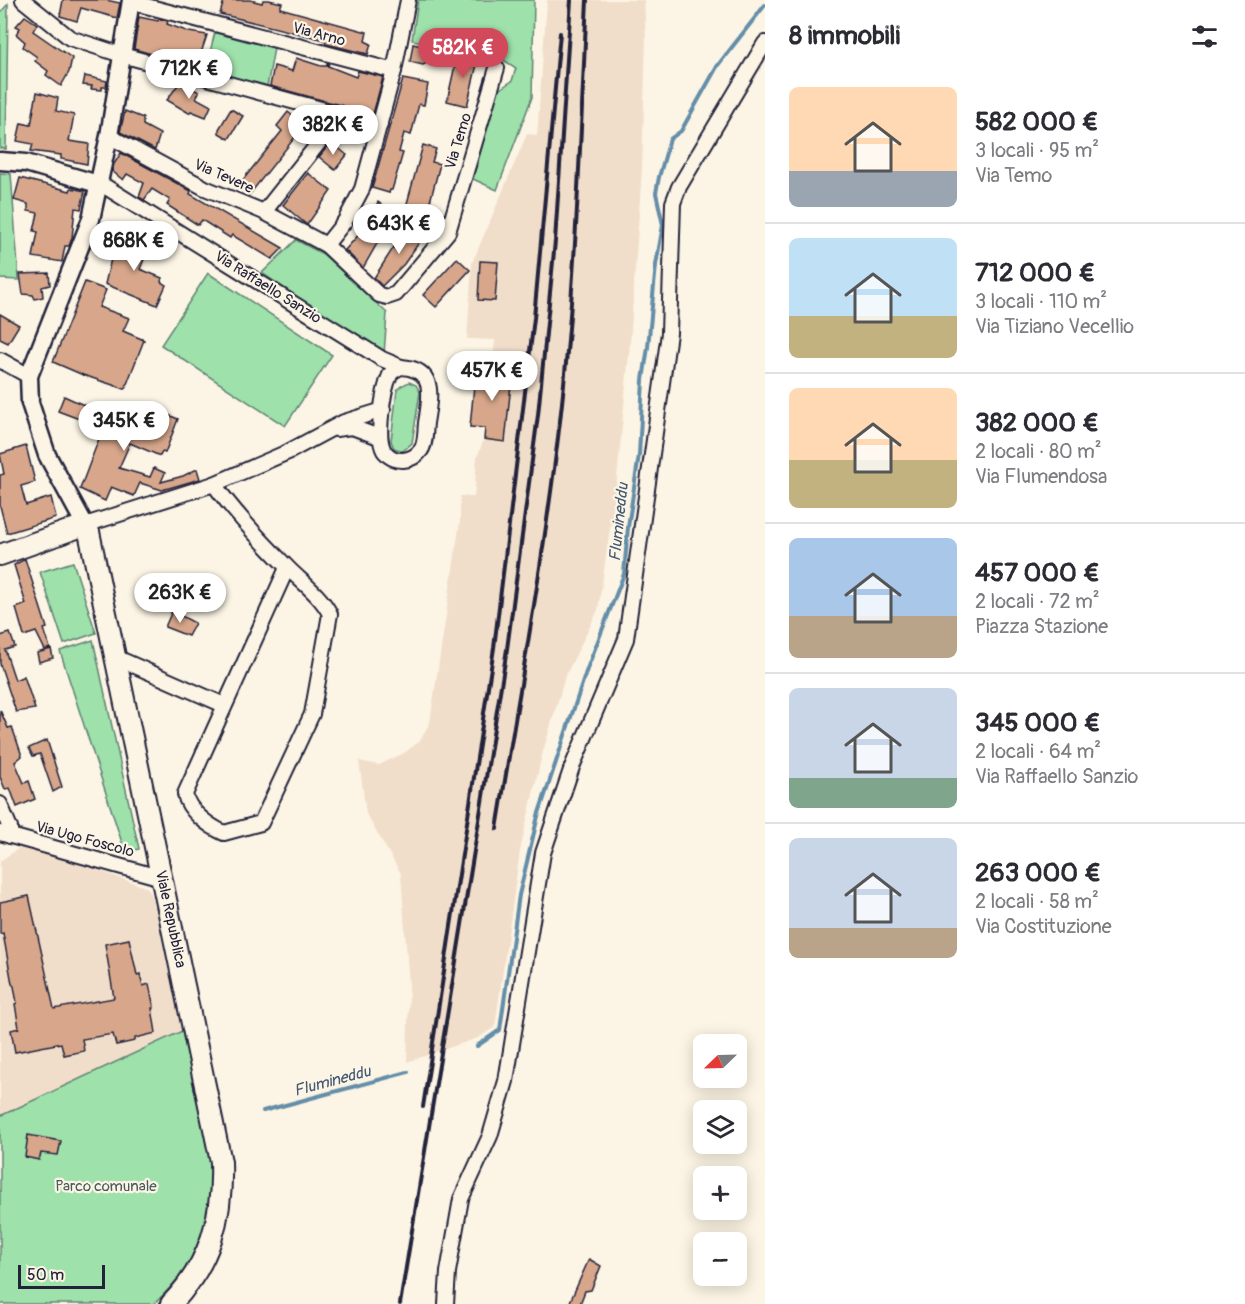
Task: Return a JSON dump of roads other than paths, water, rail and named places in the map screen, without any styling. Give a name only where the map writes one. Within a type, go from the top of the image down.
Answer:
[{"type":"main road","points":[[0,555],[85,525]]},
{"type":"main road","name":"Viale Repubblica","points":[[85,525],[89,532],[221,1162],[221,1203],[215,1230],[199,1269],[171,1304]]},
{"type":"street","points":[[23,0],[70,38],[122,55],[380,125]]},
{"type":"street","points":[[326,245],[345,221],[362,189],[394,71],[408,0]]},
{"type":"street","points":[[131,1],[109,136],[90,219],[30,376],[30,403],[47,455],[85,525],[214,484],[288,452],[354,418],[382,411]]},
{"type":"street","name":"Via Arno","points":[[131,1],[394,71]]},
{"type":"street","points":[[446,1304],[448,1272],[461,1199],[490,1136],[506,1081],[543,853],[572,767],[626,639],[669,333],[673,203],[679,187],[765,43]]},
{"type":"street","name":"Via Temo","points":[[326,245],[379,295],[387,297],[396,294],[448,232],[497,68]]},
{"type":"street","points":[[264,212],[340,116]]},
{"type":"street","name":"Via Tevere","points":[[109,136],[205,188],[264,212],[326,245]]},
{"type":"street","name":"Via Raffaello Sanzio","points":[[0,160],[26,163],[106,187],[382,358],[421,373],[427,380],[431,392],[422,448],[414,457],[397,460],[382,448],[379,437]]},
{"type":"street","points":[[0,360],[30,376]]},
{"type":"street","points":[[328,430],[352,428],[379,437],[390,375],[401,367]]},
{"type":"street","points":[[214,484],[226,501],[287,568],[326,605],[330,614],[315,704],[261,823],[224,833],[195,813],[186,802],[185,794],[287,568]]},
{"type":"street","points":[[115,657],[224,705]]},
{"type":"street","points":[[0,804],[10,828],[5,835]]},
{"type":"street","name":"Via Ugo Foscolo","points":[[5,835],[162,878]]},
{"type":"waterway","name":"Flumineddu","points":[[477,1046],[500,1030],[519,895],[538,816],[587,669],[624,574],[628,527],[639,455],[643,380],[656,265],[663,225],[656,193],[659,177],[670,139],[681,131],[718,65],[765,5]]},
{"type":"waterway","name":"Flumineddu","points":[[263,1111],[408,1072]]},
{"type":"railway","points":[[400,1304],[507,649],[538,415],[555,241],[571,0]]},
{"type":"railway","points":[[497,829],[539,574],[560,421],[574,264],[587,0]]},
{"type":"railway","points":[[423,1107],[494,648],[534,318],[560,33]]},
{"type":"park label","name":"Parco comunale","points":[[106,1186]]}]
